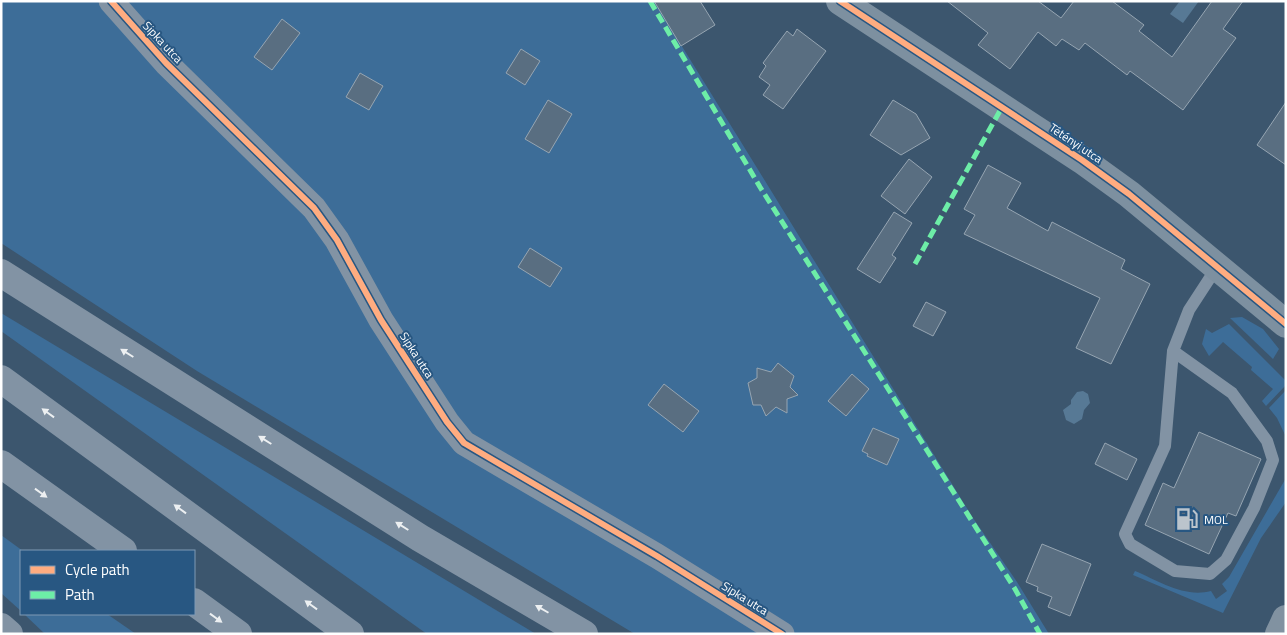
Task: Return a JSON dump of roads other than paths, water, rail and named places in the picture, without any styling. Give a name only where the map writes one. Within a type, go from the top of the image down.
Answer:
[{"type":"highway","points":[[1,273],[420,538],[584,634]]},
{"type":"highway","points":[[1,379],[350,634]]},
{"type":"highway","points":[[1,464],[122,550]]},
{"type":"highway","points":[[195,603],[238,634]]},
{"type":"highway","points":[[1,627],[9,634]]},
{"type":"main road","points":[[1279,634],[1286,620]]},
{"type":"street","name":"Sipka utca","points":[[111,1],[166,63],[314,208],[337,240],[381,320],[447,422],[464,443],[657,556],[782,634]]},
{"type":"street","name":"Tétényi utca","points":[[840,1],[1082,160],[1130,194],[1285,324]]},
{"type":"lane","points":[[1173,351],[1232,393],[1267,441],[1273,460],[1254,508],[1226,560],[1210,574],[1175,571],[1130,544],[1125,534],[1165,446],[1173,351],[1189,310],[1217,267]]},
{"type":"place","name":"MOL","points":[[1187,519]]}]
